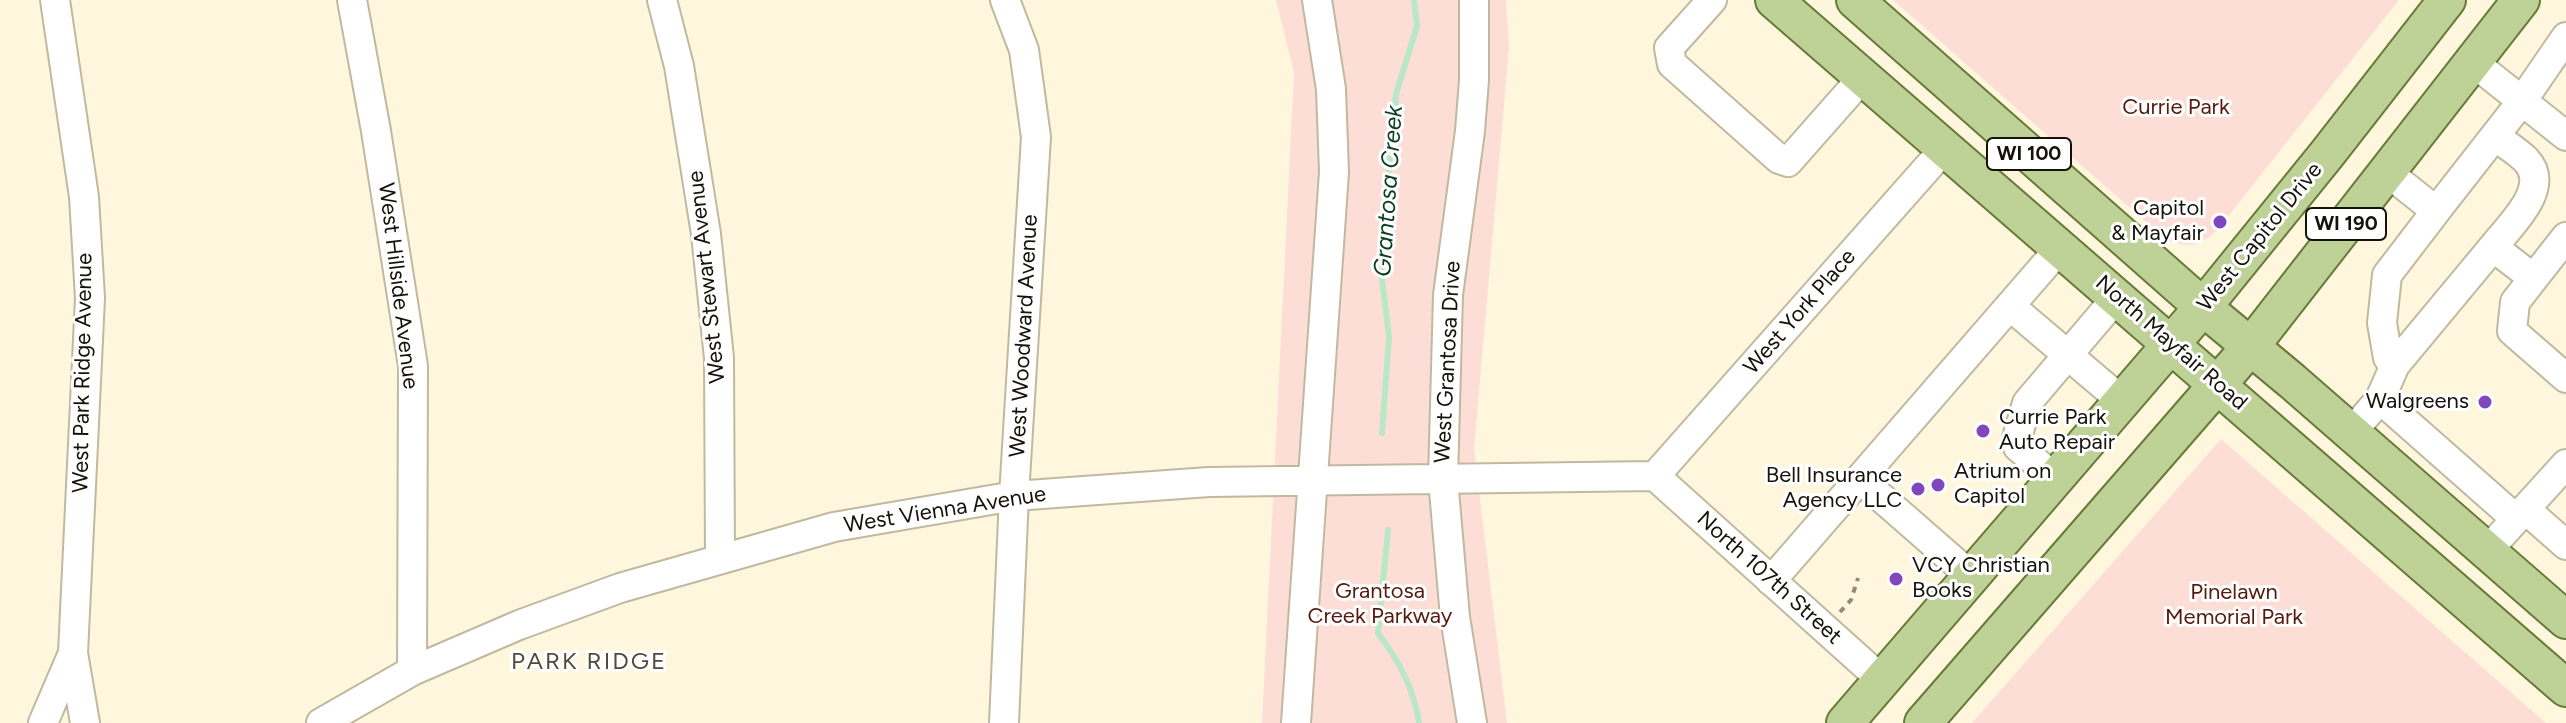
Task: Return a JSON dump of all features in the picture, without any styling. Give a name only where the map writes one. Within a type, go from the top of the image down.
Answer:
[{"type":"main road","name":"North Mayfair Road","points":[[1774,0],[2566,688]]},
{"type":"main road","name":"WI 100","points":[[1855,0],[2203,307],[2566,620]]},
{"type":"main road","name":"West Capitol Drive","points":[[1845,723],[2203,307],[2447,0]]},
{"type":"main road","name":"WI 190","points":[[1923,723],[2251,346],[2521,0]]},
{"type":"street","name":"West Park Ridge Avenue","points":[[55,0],[84,197],[90,298],[73,653],[85,723]]},
{"type":"street","name":"West Hillside Avenue","points":[[352,0],[413,366],[412,671]]},
{"type":"street","name":"West Stewart Avenue","points":[[662,0],[679,66],[701,203],[719,358],[720,558]]},
{"type":"street","name":"West Woodward Avenue","points":[[1004,723],[1036,137],[1024,50],[1005,0]]},
{"type":"street","points":[[1296,723],[1334,172],[1331,89],[1317,0]]},
{"type":"street","name":"West Grantosa Drive","points":[[1472,723],[1455,617],[1443,479],[1448,295],[1470,131],[1474,80],[1474,0]]},
{"type":"street","points":[[1712,0],[1669,48],[1672,64],[1779,159],[1788,162],[1863,77]]},
{"type":"street","points":[[2395,365],[2388,358],[2382,323],[2387,275],[2522,101],[2566,37]]},
{"type":"street","points":[[2473,62],[2566,136]]},
{"type":"street","points":[[2351,433],[2380,399],[2395,365],[2528,203],[2535,186],[2535,175],[2527,161],[2495,136]]},
{"type":"street","name":"West York Place","points":[[1655,476],[1945,148]]},
{"type":"street","points":[[2387,172],[2436,211]]},
{"type":"street","points":[[2566,237],[2515,302],[2512,331],[2566,378]]},
{"type":"street","points":[[2493,247],[2533,278]]},
{"type":"street","points":[[1771,581],[2060,248]]},
{"type":"street","points":[[2055,478],[2018,447],[2017,438],[2027,403],[2117,297]]},
{"type":"street","points":[[2010,306],[2122,401]]},
{"type":"street","points":[[2380,399],[2521,514],[2566,545]]},
{"type":"street","points":[[2487,551],[2566,464]]},
{"type":"street","name":"West Vienna Avenue","points":[[321,723],[412,671],[519,625],[605,593],[834,527],[1014,496],[1209,482],[1655,476]]},
{"type":"street","name":"North 107th Street","points":[[1655,476],[1882,680]]},
{"type":"street","points":[[1860,479],[1971,576]]},
{"type":"street","name":"West Park Ridge Avenue","points":[[43,723],[73,653]]},
{"type":"path","points":[[1826,630],[1851,600],[1858,578]]},
{"type":"green space","name":"Grantosa Creek Parkway","points":[[1276,0],[1506,0],[1509,48],[1474,449],[1507,723],[1262,723],[1294,72]]},
{"type":"green space","name":"Currie Park","points":[[1893,0],[2399,0],[2219,228],[2199,243],[2185,245],[2162,236]]},
{"type":"green space","name":"Pinelawn Memorial Park","points":[[2221,439],[2546,723],[1972,723]]},
{"type":"waterway","name":"Grantosa Creek","points":[[1382,433],[1389,337],[1380,262],[1396,94],[1417,26],[1414,0]]},
{"type":"waterway","name":"Grantosa Creek","points":[[1388,530],[1378,633],[1404,675],[1419,723]]},
{"type":"place","name":"Capitol & Mayfair","points":[[2220,222]]},
{"type":"place","name":"Walgreens","points":[[2485,402]]},
{"type":"place","name":"Currie Park Auto Repair","points":[[1983,431]]},
{"type":"place","name":"Atrium on Capitol","points":[[1938,485]]},
{"type":"place","name":"Bell Insurance Agency LLC","points":[[1918,489]]},
{"type":"place","name":"VCY Christian Books","points":[[1896,579]]},
{"type":"district","name":"PARK RIDGE","points":[[589,662]]}]
